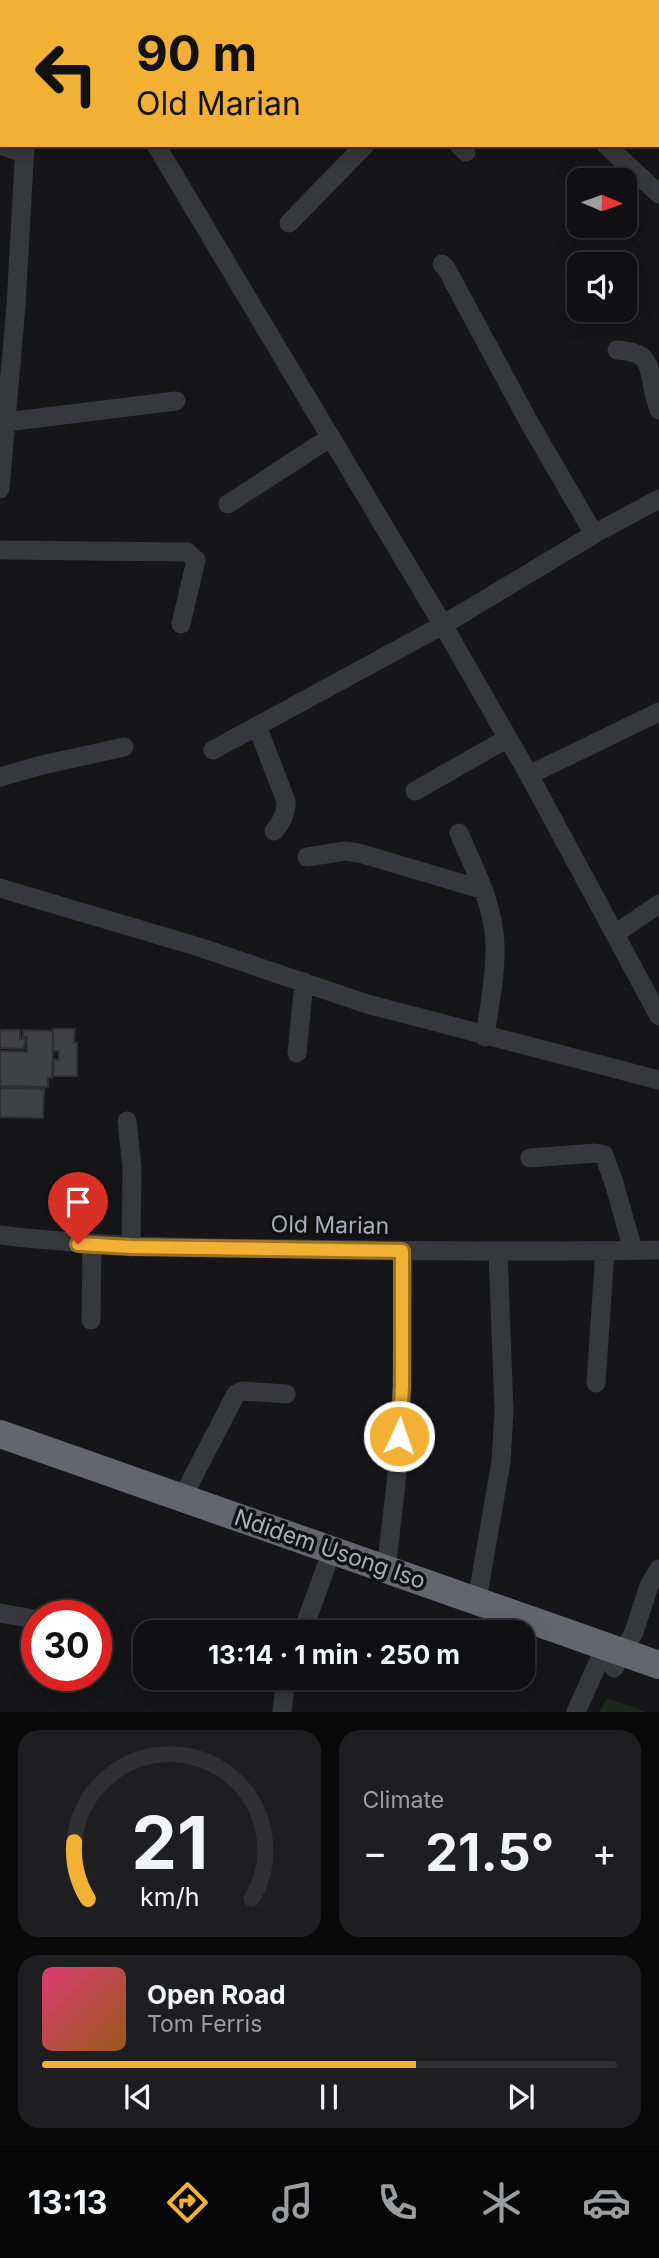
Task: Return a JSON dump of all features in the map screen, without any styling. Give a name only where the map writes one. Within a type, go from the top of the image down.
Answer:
[{"type":"highway","name":"Ndidem Usong Iso","points":[[0,1434],[477,1600],[610,1657],[659,1684]]},
{"type":"highway","name":"Ndidem Usong Iso","points":[[0,1453],[477,1620]]},
{"type":"highway","name":"Ndidem Usong Iso","points":[[535,1639],[610,1657],[659,1665]]},
{"type":"street","points":[[157,147],[443,625],[529,775],[659,1016]]},
{"type":"street","points":[[289,223],[363,147]]},
{"type":"street","points":[[608,147],[659,194]]},
{"type":"street","points":[[0,482],[6,422],[8,303],[25,149]]},
{"type":"street","points":[[442,264],[594,534]]},
{"type":"street","points":[[617,350],[643,351],[650,356],[654,363],[659,410]]},
{"type":"street","points":[[6,422],[176,401]]},
{"type":"street","points":[[229,503],[331,437]]},
{"type":"street","points":[[213,750],[443,625],[594,534],[659,499]]},
{"type":"street","points":[[0,551],[187,552],[196,560],[181,624]]},
{"type":"street","points":[[529,775],[659,712]]},
{"type":"street","points":[[257,726],[286,801],[282,822],[274,831]]},
{"type":"street","points":[[415,791],[508,738]]},
{"type":"street","points":[[0,777],[124,747]]},
{"type":"street","points":[[459,832],[484,890],[495,945],[485,1037]]},
{"type":"street","points":[[307,857],[345,851],[359,853],[484,890]]},
{"type":"street","points":[[0,888],[199,947],[367,1004],[485,1037],[659,1080]]},
{"type":"street","points":[[615,933],[659,904]]},
{"type":"street","points":[[298,1053],[304,982]]},
{"type":"street","points":[[127,1121],[132,1168],[131,1247]]},
{"type":"street","points":[[530,1158],[594,1153],[604,1155],[633,1250]]},
{"type":"street","name":"Old Marian","points":[[0,1235],[131,1247],[498,1252],[659,1250]]},
{"type":"street","points":[[91,1320],[92,1244]]},
{"type":"street","points":[[387,1570],[402,1387],[402,1251]]},
{"type":"street","points":[[596,1383],[605,1251]]},
{"type":"street","points":[[477,1600],[501,1462],[504,1412],[498,1252]]},
{"type":"street","points":[[182,1499],[236,1394],[243,1391],[286,1394]]},
{"type":"street","points":[[307,1620],[326,1567]]},
{"type":"street","points":[[576,1712],[610,1657],[634,1632],[649,1586],[659,1569]]},
{"type":"street","points":[[0,1614],[21,1617]]},
{"type":"street","points":[[282,1712],[285,1690]]},
{"type":"shaded area","points":[[607,1698],[646,1712],[599,1712]]},
{"type":"building","points":[[53,1029],[75,1029],[77,1076],[53,1076],[54,1060],[59,1060],[59,1051],[53,1051]]},
{"type":"building","points":[[0,1030],[20,1030],[20,1039],[25,1039],[24,1049],[0,1048]]},
{"type":"building","points":[[23,1030],[53,1031],[52,1078],[48,1078],[48,1087],[0,1086],[0,1051],[27,1052],[27,1037],[23,1037]]},
{"type":"building","points":[[0,1088],[44,1089],[43,1118],[0,1117]]},
{"type":"route","points":[[78,1244],[402,1251],[402,1387],[399,1436]]}]
